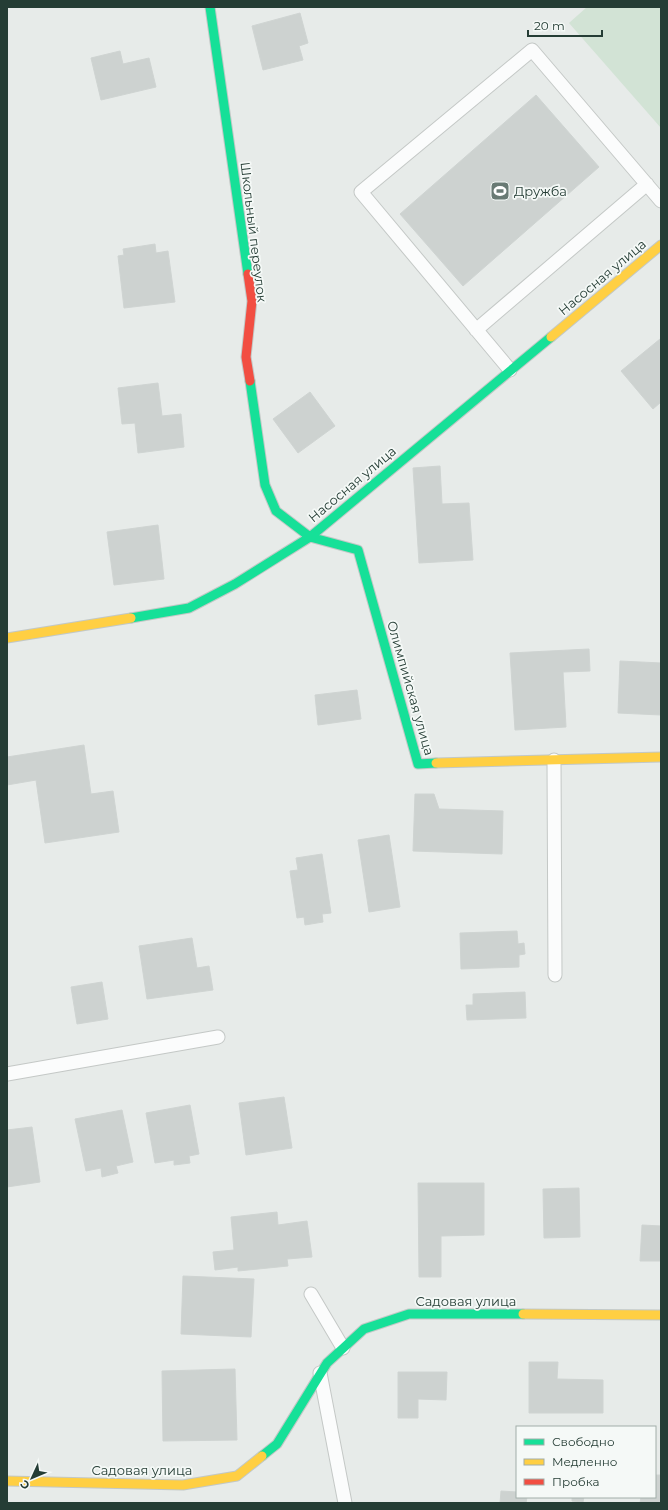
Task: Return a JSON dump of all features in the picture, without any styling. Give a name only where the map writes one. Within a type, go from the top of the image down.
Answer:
[{"type":"street","name":"Школьный переулок","points":[[210,7],[252,301],[246,357],[265,485],[276,511],[310,537]]},
{"type":"street","name":"Насосная улица","points":[[7,638],[189,608],[235,584],[310,537],[661,245]]},
{"type":"street","name":"Олимпийская улица","points":[[310,537],[358,550],[418,764],[661,757]]},
{"type":"street","name":"Садовая улица","points":[[7,1481],[183,1485],[237,1476],[277,1444],[326,1363],[364,1329],[409,1314],[661,1316]]},
{"type":"lane","points":[[510,370],[361,192],[532,50],[661,201]]},
{"type":"lane","points":[[476,330],[647,184]]},
{"type":"lane","points":[[554,760],[555,975]]},
{"type":"lane","points":[[7,1074],[218,1037]]},
{"type":"lane","points":[[312,1294],[343,1348]]},
{"type":"lane","points":[[320,1373],[345,1503]]},
{"type":"green space","points":[[587,7],[661,7],[661,128],[569,23]]},
{"type":"building","points":[[300,13],[308,43],[299,46],[303,60],[263,70],[252,26]]},
{"type":"building","points":[[120,51],[123,64],[149,58],[156,87],[101,100],[91,58]]},
{"type":"building","name":"Дружба","points":[[536,95],[599,167],[463,286],[400,214]]},
{"type":"building","points":[[155,244],[156,253],[168,251],[175,302],[124,308],[118,256],[124,255],[123,249]]},
{"type":"building","points":[[660,339],[661,402],[653,409],[621,371]]},
{"type":"building","points":[[158,383],[162,416],[181,414],[184,447],[138,453],[135,423],[122,424],[118,388]]},
{"type":"building","points":[[310,392],[335,426],[298,453],[273,419]]},
{"type":"building","points":[[440,466],[442,504],[469,503],[473,560],[419,563],[413,468]]},
{"type":"building","points":[[158,525],[164,579],[114,585],[107,532]]},
{"type":"building","points":[[589,649],[590,671],[563,672],[566,727],[515,730],[510,653]]},
{"type":"building","points":[[620,661],[661,663],[661,715],[618,713]]},
{"type":"building","points":[[357,690],[361,719],[318,725],[315,695]]},
{"type":"building","points":[[84,745],[91,794],[113,791],[119,832],[45,843],[36,780],[7,785],[7,757]]},
{"type":"building","points":[[415,794],[434,794],[439,809],[503,811],[502,854],[413,851]]},
{"type":"building","points":[[389,835],[400,907],[369,912],[358,840]]},
{"type":"building","points":[[322,854],[331,913],[322,914],[323,922],[305,925],[304,917],[297,918],[290,871],[298,870],[296,858]]},
{"type":"building","points":[[517,931],[518,944],[524,943],[525,954],[519,955],[519,967],[461,969],[460,933]]},
{"type":"building","points":[[192,938],[197,968],[209,966],[213,990],[147,999],[139,946]]},
{"type":"building","points":[[102,982],[108,1019],[77,1024],[71,987]]},
{"type":"building","points":[[525,992],[526,1018],[467,1020],[466,1005],[473,1005],[473,994]]},
{"type":"building","points":[[284,1097],[292,1148],[246,1155],[239,1103]]},
{"type":"building","points":[[190,1105],[199,1154],[189,1156],[190,1163],[174,1165],[174,1160],[155,1163],[146,1113]]},
{"type":"building","points":[[122,1110],[133,1162],[116,1166],[118,1173],[102,1177],[101,1168],[86,1171],[75,1119]]},
{"type":"building","points":[[32,1127],[40,1182],[7,1187],[7,1130]]},
{"type":"building","points":[[418,1183],[484,1183],[484,1235],[441,1236],[441,1277],[419,1277]]},
{"type":"building","points":[[579,1188],[580,1237],[544,1238],[543,1189]]},
{"type":"building","points":[[277,1212],[278,1225],[307,1221],[312,1257],[287,1259],[288,1266],[238,1271],[238,1267],[215,1270],[213,1252],[234,1250],[231,1217]]},
{"type":"building","points":[[642,1225],[661,1226],[661,1261],[640,1261]]},
{"type":"building","points":[[183,1276],[254,1279],[251,1337],[181,1334]]},
{"type":"building","points":[[529,1362],[558,1362],[557,1379],[603,1380],[603,1413],[529,1413]]},
{"type":"building","points":[[235,1369],[237,1440],[163,1441],[162,1371]]},
{"type":"building","points":[[398,1372],[447,1372],[446,1400],[418,1399],[418,1418],[398,1418]]},
{"type":"building","points":[[656,1475],[661,1475],[661,1503],[640,1503],[641,1498],[656,1498]]},
{"type":"building","points":[[501,1491],[516,1492],[516,1498],[527,1498],[526,1503],[500,1503]]},
{"type":"building","points":[[572,1498],[584,1498],[583,1502],[572,1501]]},
{"type":"traffic: fast","points":[[210,7],[248,274]]},
{"type":"traffic: fast","points":[[131,618],[189,608],[235,584],[310,537],[551,337]]},
{"type":"traffic: fast","points":[[250,381],[265,485],[276,511],[310,537],[358,550],[418,764],[436,763]]},
{"type":"traffic: fast","points":[[262,1456],[277,1444],[327,1363],[364,1329],[409,1314],[523,1314]]},
{"type":"traffic: slow","points":[[551,337],[661,245]]},
{"type":"traffic: slow","points":[[7,638],[131,618]]},
{"type":"traffic: slow","points":[[436,763],[661,757]]},
{"type":"traffic: slow","points":[[523,1314],[661,1315]]},
{"type":"traffic: slow","points":[[7,1481],[183,1485],[237,1476],[262,1456]]},
{"type":"traffic: jam","points":[[248,274],[252,301],[246,357],[250,381]]},
{"type":"place","name":"Дружба","points":[[500,191]]}]
